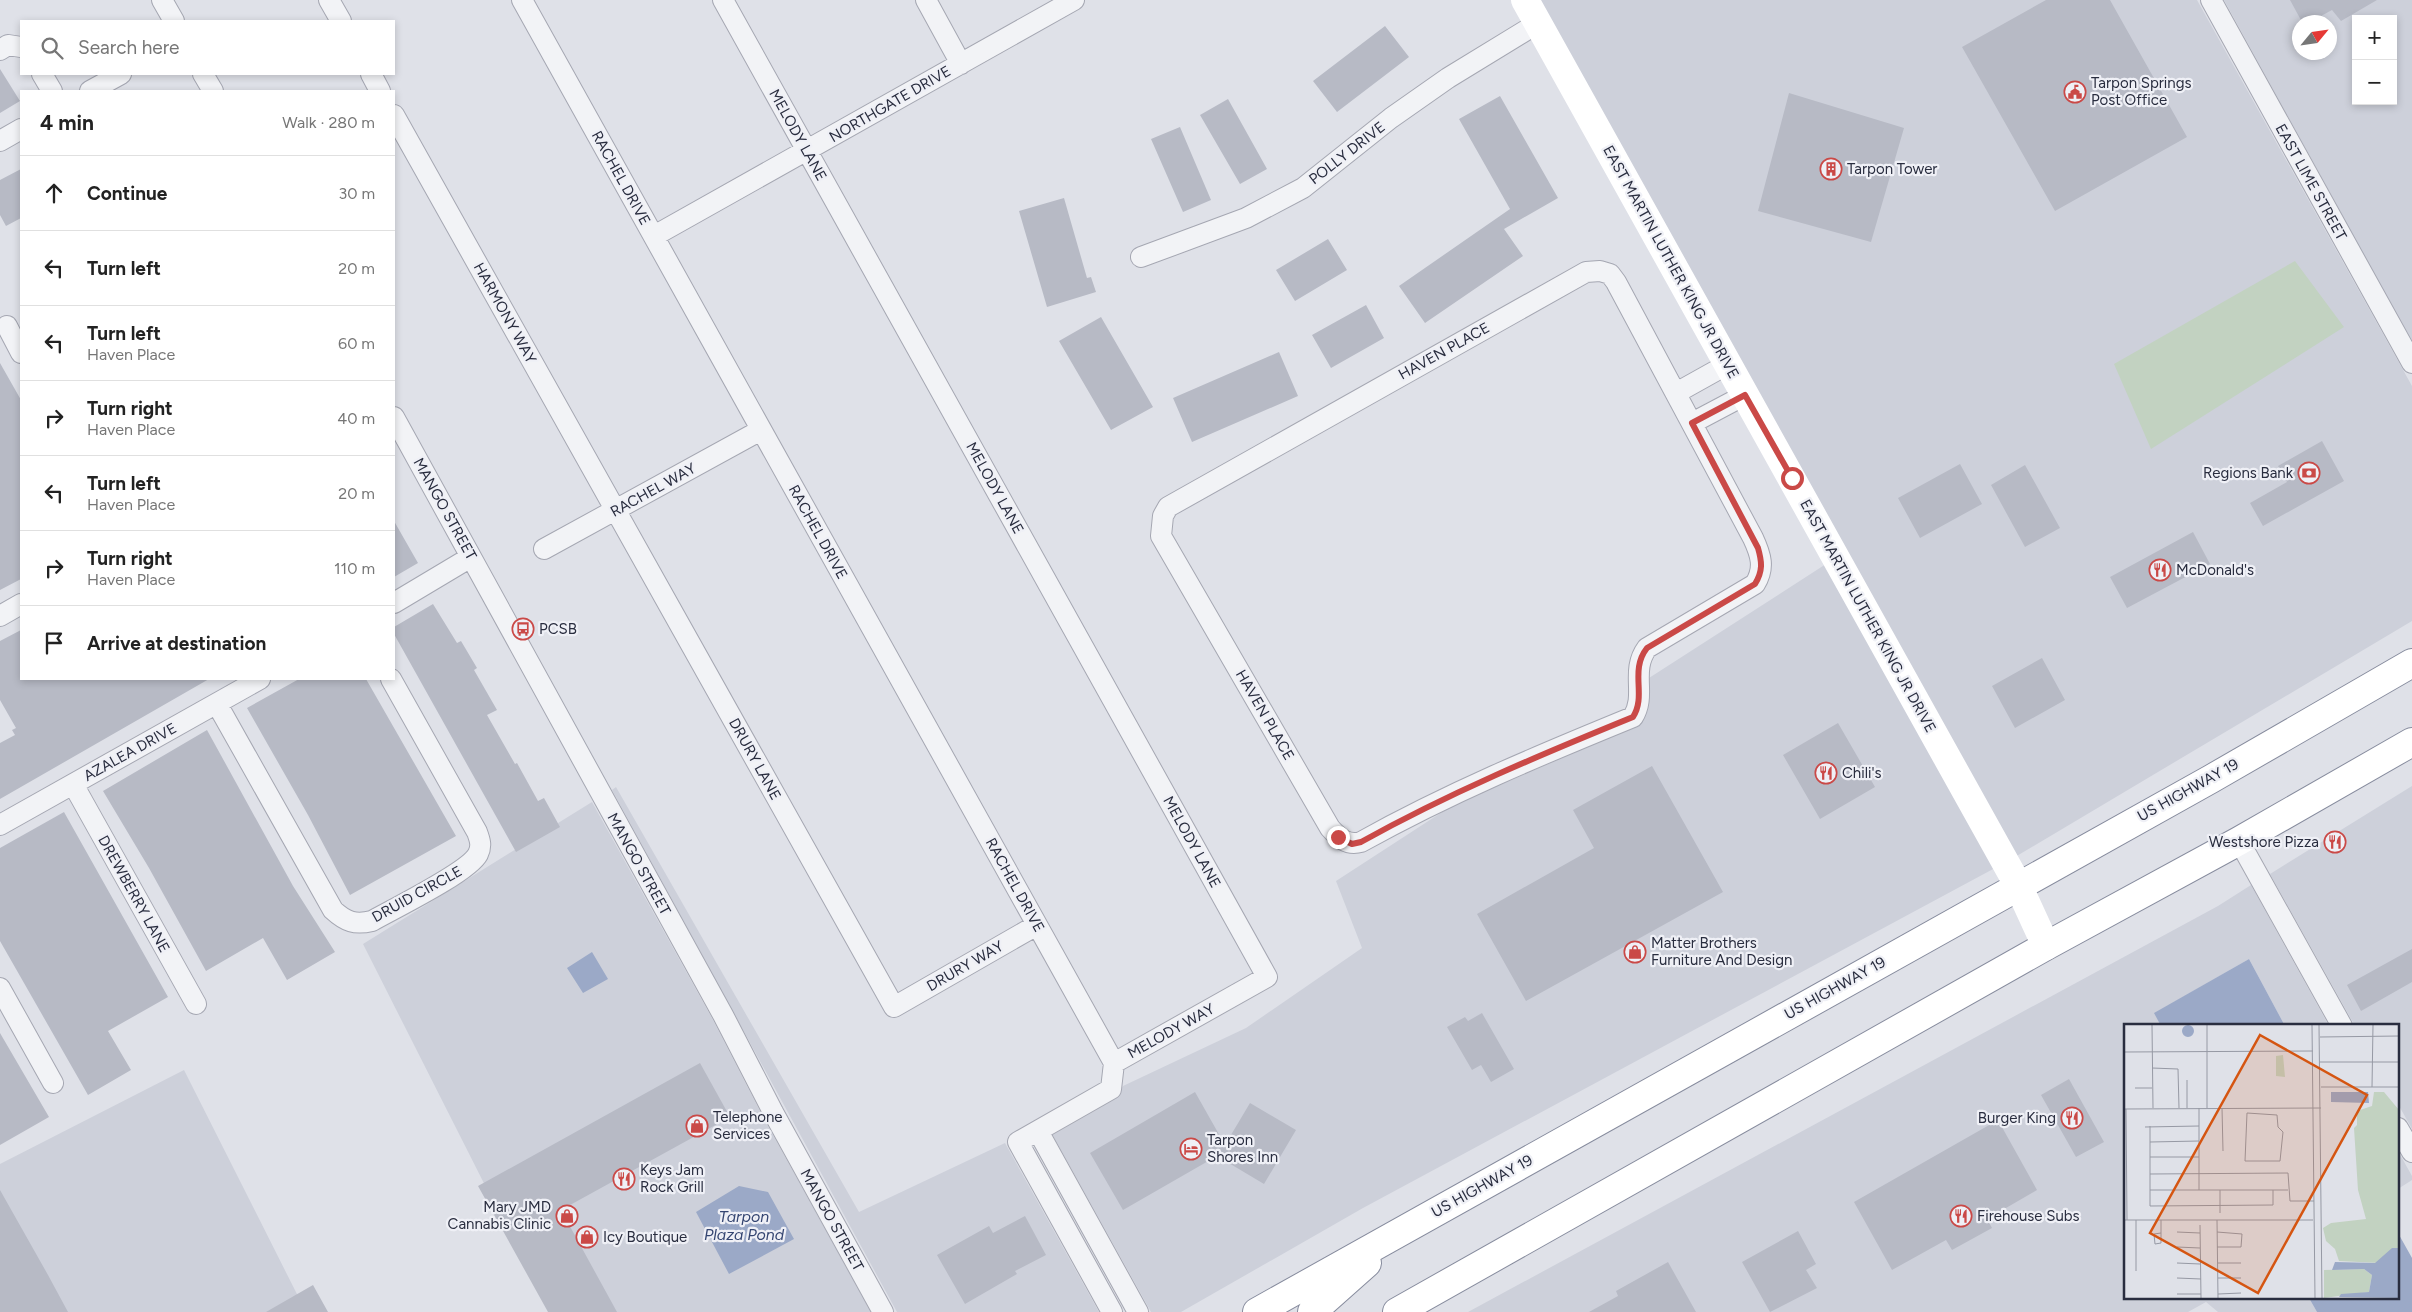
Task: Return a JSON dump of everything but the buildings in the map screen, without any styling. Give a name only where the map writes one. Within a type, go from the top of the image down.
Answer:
[{"type":"main road","name":"EAST MARTIN LUTHER KING JR DRIVE","points":[[1532,12],[2018,885],[2046,946]]},
{"type":"main road","name":"US HIGHWAY 19","points":[[1257,1312],[2211,778],[2412,663]]},
{"type":"main road","points":[[2362,771],[2412,722]]},
{"type":"main road","points":[[1397,1312],[2046,946],[2239,841],[2412,742]]},
{"type":"main road","points":[[1312,1312],[1403,1230]]},
{"type":"street","points":[[162,0],[173,20]]},
{"type":"street","points":[[329,0],[340,20]]},
{"type":"street","name":"RACHEL DRIVE","points":[[522,0],[1114,1063]]},
{"type":"street","name":"MELODY LANE","points":[[723,0],[1267,977]]},
{"type":"street","points":[[926,0],[962,64]]},
{"type":"street","name":"NORTHGATE DRIVE","points":[[654,236],[1074,0]]},
{"type":"street","name":"EAST LIME STREET","points":[[2211,0],[2412,363]]},
{"type":"street","name":"POLLY DRIVE","points":[[1141,257],[1246,218],[1302,188],[1391,118],[1448,78],[1532,12]]},
{"type":"street","points":[[0,50],[8,45],[20,47]]},
{"type":"street","points":[[43,75],[51,90]]},
{"type":"street","points":[[92,90],[119,75]]},
{"type":"street","points":[[204,75],[212,90]]},
{"type":"street","points":[[372,75],[379,90]]},
{"type":"street","name":"HARMONY WAY","points":[[395,117],[616,511]]},
{"type":"street","points":[[0,141],[20,130]]},
{"type":"street","name":"HAVEN PLACE","points":[[1600,270],[1610,274],[1616,282],[1676,393],[1758,548],[1762,562],[1761,571],[1755,584],[1647,648],[1638,666],[1638,703],[1633,717],[1436,802],[1361,842],[1352,844],[1338,837],[1330,828],[1161,536],[1162,516],[1168,507],[1586,272],[1600,270]]},
{"type":"street","points":[[7,326],[20,352]]},
{"type":"street","points":[[1676,393],[1728,364]]},
{"type":"street","points":[[1692,423],[1745,395]]},
{"type":"street","name":"MANGO STREET","points":[[395,419],[883,1312]]},
{"type":"street","name":"RACHEL WAY","points":[[544,549],[761,430]]},
{"type":"street","name":"DRURY LANE","points":[[616,511],[894,1006]]},
{"type":"street","points":[[395,601],[471,557]]},
{"type":"street","points":[[0,616],[20,605]]},
{"type":"street","name":"AZALEA DRIVE","points":[[0,825],[258,680]]},
{"type":"street","name":"DRUID CIRCLE","points":[[217,704],[333,910],[351,923],[362,924],[372,921],[467,867],[479,853],[481,842],[478,832],[392,680]]},
{"type":"street","name":"DREWBERRY LANE","points":[[73,784],[196,1004]]},
{"type":"street","points":[[2239,841],[2341,1024]]},
{"type":"street","name":"DRURY WAY","points":[[894,1006],[1037,924]]},
{"type":"street","name":"MELODY WAY","points":[[1112,1312],[1018,1142],[1111,1089],[1114,1063],[1267,977]]},
{"type":"street","points":[[0,988],[53,1083]]},
{"type":"street","points":[[1038,1131],[1138,1312]]},
{"type":"street","points":[[2400,1131],[2412,1152]]},
{"type":"shaded area","points":[[1539,0],[2197,0],[2412,386],[2412,621],[2015,857]]},
{"type":"shaded area","points":[[2224,0],[2412,0],[2412,340],[2397,315]]},
{"type":"shaded area","points":[[1826,564],[1995,868],[1363,1208],[1181,1312],[1151,1312],[1052,1134],[1116,1098],[1123,1086],[1246,1028],[1362,948],[1336,881],[1453,805],[1636,726],[1642,722],[1648,710],[1649,678]]},
{"type":"shaded area","points":[[2412,786],[2412,1129],[2400,1108],[2400,1024],[2354,1024],[2270,874]]},
{"type":"shaded area","points":[[616,787],[859,1212],[1005,1143],[1099,1312],[897,1312],[612,790]]},
{"type":"shaded area","points":[[592,802],[713,1020],[763,1117],[871,1312],[549,1312],[363,944]]},
{"type":"shaded area","points":[[2251,885],[2328,1024],[2284,1024],[2249,959],[2155,1013],[2160,1024],[2124,1024],[2124,1300],[2310,1300],[2317,1312],[2218,1312],[2206,1302],[2188,1312],[1468,1312],[2218,906]]},
{"type":"shaded area","points":[[184,1070],[306,1312],[0,1312],[0,1164]]},
{"type":"shaded area","points":[[2400,1155],[2412,1176],[2412,1180],[2400,1188]]},
{"type":"green space","points":[[2295,261],[2344,327],[2151,449],[2114,364]]},
{"type":"water","points":[[592,952],[608,979],[583,993],[567,968]]},
{"type":"water","points":[[2249,959],[2284,1024],[2160,1024],[2154,1013]]},
{"type":"water","name":"Tarpon Plaza Pond","points":[[739,1186],[768,1192],[794,1239],[729,1274],[696,1212]]},
{"type":"water","points":[[2400,1237],[2412,1258],[2412,1312],[2317,1312],[2310,1300],[2400,1300]]},
{"type":"place","name":"Tarpon Springs Post Office","points":[[2075,92]]},
{"type":"place","name":"Tarpon Tower","points":[[1831,169]]},
{"type":"place","name":"Regions Bank","points":[[2309,473]]},
{"type":"place","name":"McDonald's","points":[[2160,570]]},
{"type":"place","name":"PCSB","points":[[523,629]]},
{"type":"place","name":"Chili's","points":[[1826,773]]},
{"type":"place","name":"Westshore Pizza","points":[[2335,842]]},
{"type":"place","name":"Matter Brothers Furniture And Design","points":[[1635,952]]},
{"type":"place","name":"Burger King","points":[[2072,1118]]},
{"type":"place","name":"Telephone Services","points":[[697,1126]]},
{"type":"place","name":"Tarpon Shores Inn","points":[[1191,1149]]},
{"type":"place","name":"Keys Jam Rock Grill","points":[[624,1179]]},
{"type":"place","name":"Mary JMD Cannabis Clinic","points":[[567,1216]]},
{"type":"place","name":"Firehouse Subs","points":[[1961,1216]]},
{"type":"place","name":"Icy Boutique","points":[[587,1237]]},
{"type":"route","points":[[1338,837],[1352,844],[1361,842],[1419,810],[1510,768],[1633,717],[1638,703],[1638,666],[1647,648],[1755,584],[1761,571],[1762,562],[1758,548],[1692,423],[1745,395],[1792,478]]}]
